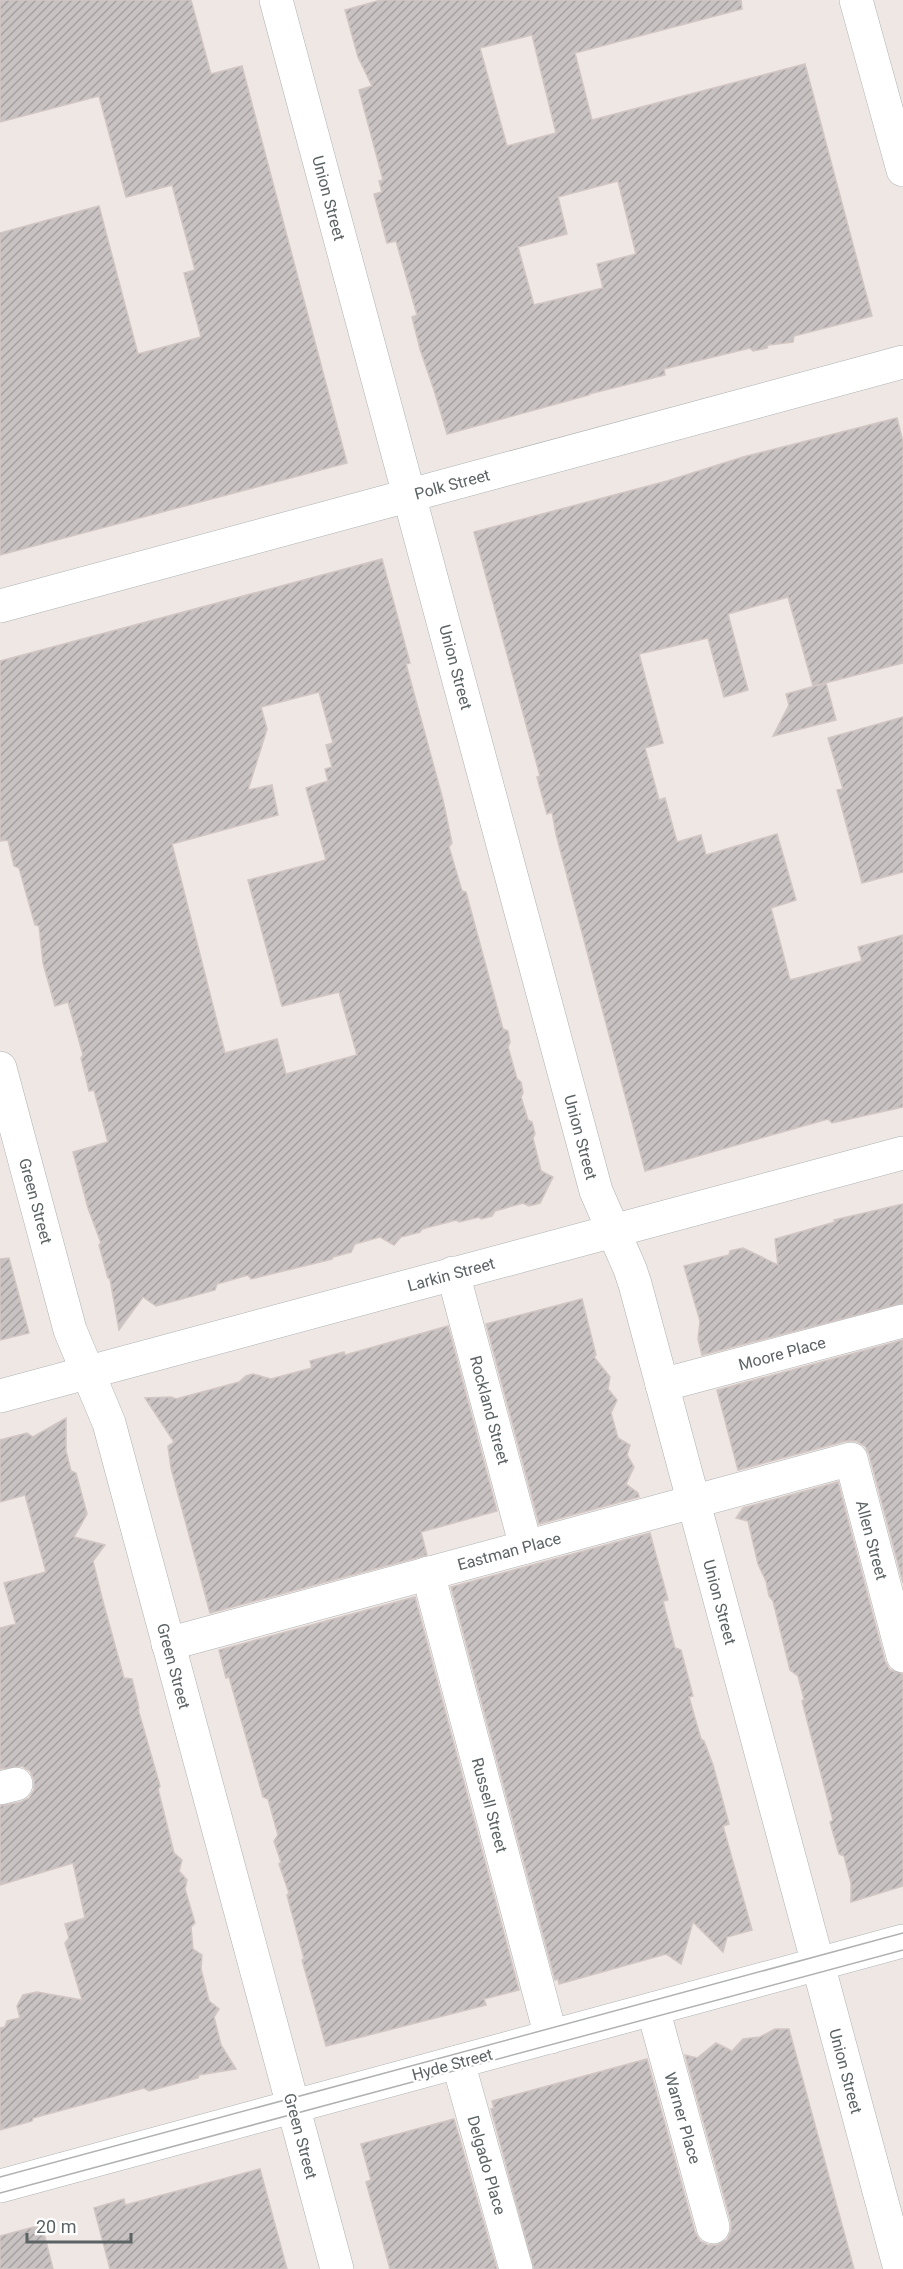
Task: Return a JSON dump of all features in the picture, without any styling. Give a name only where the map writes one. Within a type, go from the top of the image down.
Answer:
[{"type":"street","name":"Union Street","points":[[276,0],[596,1191],[630,1269],[900,2269]]},
{"type":"street","points":[[856,0],[903,170]]},
{"type":"street","name":"Polk Street","points":[[0,606],[903,362]]},
{"type":"street","name":"Green Street","points":[[0,1068],[70,1330],[108,1423],[337,2269]]},
{"type":"street","name":"Larkin Street","points":[[0,1396],[903,1153]]},
{"type":"street","name":"Rockland Street","points":[[453,1274],[526,1547]]},
{"type":"street","name":"Moore Place","points":[[662,1385],[903,1321]]},
{"type":"street","name":"Eastman Place","points":[[168,1644],[851,1459]]},
{"type":"street","name":"Allen Street","points":[[851,1459],[903,1656]]},
{"type":"street","name":"Russell Street","points":[[428,1573],[551,2037]]},
{"type":"street","name":"Hyde Street","points":[[0,2186],[903,1941]]},
{"type":"street","name":"Warner Place","points":[[653,2009],[713,2227]]},
{"type":"street","name":"Delgado Place","points":[[458,2062],[516,2269]]},
{"type":"building","points":[[0,0],[191,0],[211,74],[242,66],[347,463],[0,555],[0,233],[99,206],[138,354],[201,337],[184,273],[195,270],[172,185],[126,197],[99,96],[0,122]]},
{"type":"building","points":[[381,0],[741,0],[742,9],[575,53],[592,120],[805,64],[872,316],[794,336],[793,342],[768,345],[767,348],[753,351],[750,348],[664,369],[665,375],[447,434],[420,349],[412,317],[417,315],[396,241],[387,243],[374,194],[382,192],[379,181],[383,180],[359,90],[372,86],[358,57],[345,10]],"holes":[[[532,35],[556,133],[507,146],[480,48]],[[618,181],[636,254],[597,264],[603,288],[534,305],[518,247],[567,234],[558,197]]]},
{"type":"building","points":[[897,418],[903,442],[903,663],[813,686],[788,597],[728,614],[748,690],[724,697],[708,638],[639,654],[663,743],[645,748],[659,800],[665,798],[677,842],[701,835],[706,855],[777,834],[796,900],[771,908],[790,980],[862,961],[858,947],[903,935],[903,1107],[832,1123],[828,1119],[645,1171],[552,812],[547,814],[537,777],[540,776],[474,532],[667,481],[743,457]]},
{"type":"building","points":[[382,559],[410,663],[406,664],[443,800],[452,843],[449,847],[462,891],[466,892],[503,1029],[508,1031],[510,1042],[508,1047],[517,1079],[521,1082],[523,1093],[521,1097],[528,1120],[532,1122],[535,1134],[533,1138],[541,1171],[553,1177],[540,1203],[529,1206],[523,1203],[495,1211],[492,1216],[481,1219],[479,1217],[459,1222],[456,1220],[422,1229],[420,1232],[401,1237],[394,1245],[380,1237],[355,1244],[351,1252],[332,1259],[251,1279],[248,1275],[217,1284],[215,1290],[156,1306],[143,1297],[119,1330],[110,1279],[99,1245],[101,1243],[88,1208],[73,1152],[108,1142],[94,1090],[89,1091],[81,1058],[83,1055],[68,1002],[55,1006],[43,963],[39,926],[35,925],[19,868],[14,866],[8,840],[0,841],[0,661]],"holes":[[[319,692],[333,743],[326,745],[332,767],[325,769],[328,781],[306,788],[326,860],[248,880],[282,1006],[339,992],[357,1055],[286,1074],[277,1039],[225,1053],[172,844],[278,815],[272,785],[248,790],[267,729],[261,707]]]},
{"type":"building","points":[[826,683],[836,720],[773,736],[789,705],[786,694]]},
{"type":"building","points":[[903,717],[903,872],[862,883],[837,790],[843,789],[828,738]]},
{"type":"building","points":[[903,1204],[903,1303],[702,1355],[698,1339],[700,1321],[684,1266],[729,1255],[730,1251],[743,1248],[778,1265],[775,1239],[835,1222],[834,1220]]},
{"type":"building","points":[[9,1258],[29,1333],[0,1340],[0,1259]]},
{"type":"building","points":[[582,1299],[596,1355],[594,1357],[610,1377],[608,1389],[617,1400],[611,1413],[618,1438],[630,1445],[627,1455],[634,1467],[626,1484],[638,1493],[639,1497],[539,1524],[486,1324]]},
{"type":"building","points":[[448,1326],[497,1511],[421,1532],[427,1555],[210,1613],[171,1468],[168,1446],[174,1442],[145,1398],[171,1397],[176,1399],[239,1382],[253,1374],[271,1379],[312,1368],[310,1361],[344,1352],[345,1355]]},
{"type":"building","points":[[903,1340],[903,1583],[865,1446],[856,1441],[846,1441],[738,1470],[717,1390]]},
{"type":"building","points":[[66,1418],[66,1451],[71,1471],[76,1473],[87,1514],[74,1537],[105,1545],[93,1561],[102,1598],[124,1678],[132,1679],[160,1786],[158,1789],[174,1853],[182,1860],[179,1871],[187,1880],[185,1889],[195,1923],[191,1927],[193,1949],[202,1955],[201,1969],[209,2001],[219,2009],[214,2017],[221,2045],[236,2069],[199,2075],[198,2078],[149,2091],[144,2088],[33,2118],[32,2121],[0,2130],[0,2028],[5,2027],[7,2021],[20,2018],[17,2006],[23,1995],[37,1992],[82,2000],[65,1943],[69,1938],[65,1924],[85,1918],[73,1863],[0,1885],[0,1806],[21,1802],[29,1798],[34,1790],[34,1780],[30,1771],[22,1766],[0,1769],[0,1628],[16,1624],[4,1583],[46,1572],[25,1495],[0,1502],[0,1440],[27,1433],[33,1437]]},
{"type":"building","points":[[838,1482],[885,1661],[890,1670],[903,1674],[903,1886],[851,1902],[851,1883],[844,1856],[839,1854],[830,1822],[833,1820],[802,1701],[804,1699],[798,1676],[790,1670],[773,1601],[769,1596],[766,1581],[758,1564],[748,1521],[736,1518],[743,1508]]},
{"type":"building","points":[[650,1533],[668,1600],[663,1601],[675,1648],[681,1650],[693,1696],[689,1697],[701,1739],[704,1741],[713,1765],[729,1824],[723,1826],[752,1930],[727,1937],[723,1952],[693,1922],[681,1964],[666,1954],[559,1984],[558,1979],[555,1980],[451,1587]]},
{"type":"building","points":[[415,1597],[519,1990],[484,1999],[486,2005],[326,2046],[302,1960],[304,1959],[287,1895],[289,1893],[279,1864],[281,1862],[274,1841],[278,1835],[268,1799],[263,1797],[229,1677],[226,1678],[219,1650]]},
{"type":"building","points":[[775,2029],[789,2029],[854,2269],[534,2269],[491,2109],[494,2108],[492,2101],[647,2059],[695,2232],[700,2241],[708,2245],[717,2245],[727,2240],[731,2231],[731,2222],[685,2055],[697,2058],[716,2043],[732,2051],[743,2039],[760,2037]]},
{"type":"building","points":[[454,2119],[497,2269],[390,2269],[366,2182],[371,2180],[361,2144]]},
{"type":"building","points":[[260,2169],[287,2269],[110,2269],[94,2208],[124,2199],[125,2205]]},
{"type":"building","points":[[38,2226],[39,2230],[43,2229],[53,2269],[0,2269],[0,2236]]},
{"type":"tram line","points":[[0,2177],[903,1933]]},
{"type":"tram line","points":[[0,2193],[903,1950]]}]
